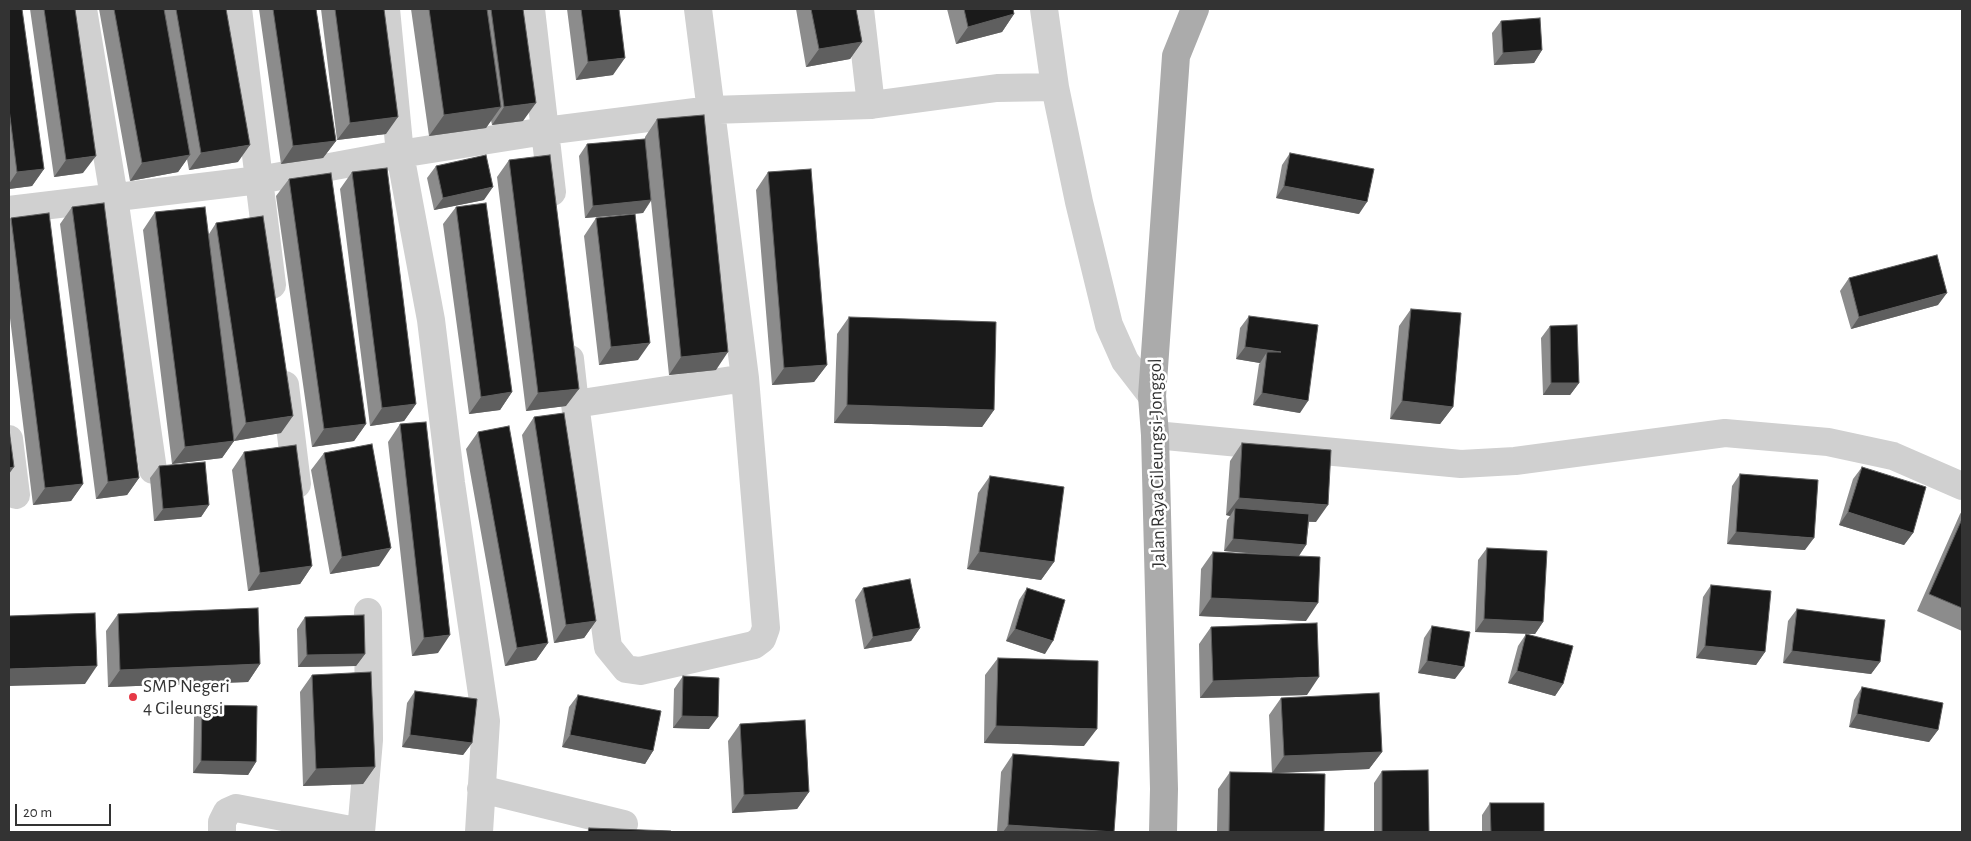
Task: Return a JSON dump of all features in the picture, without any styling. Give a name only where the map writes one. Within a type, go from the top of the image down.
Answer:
[{"type":"main road","name":"Jalan Raya Cileungsi-Jonggol","points":[[1162,832],[1164,789],[1156,435],[1152,396],[1176,56],[1195,9]]},
{"type":"street","points":[[83,9],[114,197],[153,470]]},
{"type":"street","points":[[238,9],[275,309]]},
{"type":"street","points":[[386,9],[400,154],[431,320],[451,484],[486,721],[479,832]]},
{"type":"street","points":[[531,9],[555,219]]},
{"type":"street","points":[[568,336],[575,404],[608,647],[626,669],[640,671],[754,645],[762,638],[766,628],[746,378],[698,9]]},
{"type":"street","points":[[860,9],[871,105]]},
{"type":"street","points":[[1044,9],[1055,87],[1079,202],[1108,325],[1124,361],[1134,376],[1152,396]]},
{"type":"street","points":[[9,210],[259,180],[400,154],[546,131],[711,110],[871,105],[997,88],[1055,87]]},
{"type":"street","points":[[281,358],[300,507]]},
{"type":"street","points":[[575,404],[746,378]]},
{"type":"street","points":[[1156,435],[1461,464],[1515,462],[1725,433],[1828,442],[1893,456],[1962,486]]},
{"type":"street","points":[[9,439],[16,495]]},
{"type":"street","points":[[222,832],[222,822],[227,812],[236,808],[362,832],[369,740],[368,612]]},
{"type":"street","points":[[481,789],[624,824]]},
{"type":"building","points":[[9,9],[22,9],[44,169],[17,172],[9,109]]},
{"type":"building","points":[[44,9],[75,9],[96,156],[66,160]]},
{"type":"building","points":[[114,9],[164,9],[190,155],[142,163]]},
{"type":"building","points":[[176,9],[226,9],[250,145],[201,153]]},
{"type":"building","points":[[273,9],[316,9],[336,141],[293,146]]},
{"type":"building","points":[[335,9],[384,9],[398,117],[350,123]]},
{"type":"building","points":[[429,9],[487,9],[501,107],[444,115]]},
{"type":"building","points":[[491,9],[523,9],[536,103],[504,107]]},
{"type":"building","points":[[581,9],[619,9],[625,58],[588,62]]},
{"type":"building","points":[[811,9],[856,9],[862,42],[819,49]]},
{"type":"building","points":[[964,9],[1013,9],[1014,14],[968,27]]},
{"type":"building","points":[[1540,18],[1542,50],[1503,53],[1501,21]]},
{"type":"building","points":[[704,115],[728,352],[681,357],[657,119]]},
{"type":"building","points":[[645,139],[651,200],[593,206],[587,144]]},
{"type":"building","points":[[1290,153],[1374,169],[1367,202],[1284,186]]},
{"type":"building","points":[[486,155],[493,187],[443,198],[436,166]]},
{"type":"building","points":[[550,155],[579,389],[538,393],[509,160]]},
{"type":"building","points":[[387,168],[416,404],[382,408],[352,172]]},
{"type":"building","points":[[811,169],[827,365],[784,368],[768,172]]},
{"type":"building","points":[[331,173],[366,424],[324,429],[289,179]]},
{"type":"building","points":[[104,203],[139,478],[108,482],[72,207]]},
{"type":"building","points":[[486,203],[512,392],[481,397],[456,207]]},
{"type":"building","points":[[205,207],[234,441],[185,447],[155,212]]},
{"type":"building","points":[[49,213],[83,484],[45,488],[11,218]]},
{"type":"building","points":[[635,214],[650,343],[611,347],[596,218]]},
{"type":"building","points":[[263,216],[293,416],[246,423],[216,223]]},
{"type":"building","points":[[1937,255],[1947,293],[1859,317],[1849,278]]},
{"type":"building","points":[[1411,309],[1461,313],[1453,407],[1402,401]]},
{"type":"building","points":[[1249,316],[1318,325],[1308,401],[1262,393],[1267,352],[1281,352],[1245,347]]},
{"type":"building","points":[[849,317],[996,322],[994,410],[847,405]]},
{"type":"building","points":[[1577,325],[1579,383],[1551,383],[1550,326]]},
{"type":"building","points":[[564,413],[596,621],[566,625],[534,417]]},
{"type":"building","points":[[426,422],[450,635],[424,638],[400,424]]},
{"type":"building","points":[[509,426],[548,643],[517,648],[478,432]]},
{"type":"building","points":[[9,429],[14,467],[9,468]]},
{"type":"building","points":[[1242,443],[1331,450],[1328,505],[1239,498]]},
{"type":"building","points":[[372,444],[391,548],[342,557],[324,453]]},
{"type":"building","points":[[296,445],[312,566],[260,573],[244,452]]},
{"type":"building","points":[[205,462],[209,505],[163,509],[159,466]]},
{"type":"building","points":[[1862,467],[1926,487],[1913,533],[1848,512]]},
{"type":"building","points":[[1740,474],[1818,480],[1814,538],[1736,532]]},
{"type":"building","points":[[990,476],[1064,487],[1054,562],[979,552]]},
{"type":"building","points":[[1235,508],[1309,514],[1306,545],[1233,539]]},
{"type":"building","points":[[1962,519],[1962,608],[1929,594]]},
{"type":"building","points":[[1487,548],[1547,551],[1543,622],[1484,619]]},
{"type":"building","points":[[1213,552],[1320,557],[1318,603],[1211,598]]},
{"type":"building","points":[[910,579],[920,628],[873,637],[863,588]]},
{"type":"building","points":[[1711,585],[1771,591],[1765,652],[1705,646]]},
{"type":"building","points":[[1027,588],[1065,600],[1053,641],[1015,629]]},
{"type":"building","points":[[258,608],[260,664],[120,670],[118,614]]},
{"type":"building","points":[[1797,609],[1885,620],[1880,662],[1792,651]]},
{"type":"building","points":[[95,613],[97,666],[9,669],[9,616]]},
{"type":"building","points":[[364,615],[365,654],[307,655],[305,617]]},
{"type":"building","points":[[1317,623],[1319,677],[1213,681],[1211,627]]},
{"type":"building","points":[[1432,626],[1470,632],[1464,667],[1427,661]]},
{"type":"building","points":[[1526,634],[1573,646],[1563,684],[1517,671]]},
{"type":"building","points":[[998,658],[1098,661],[1097,729],[996,726]]},
{"type":"building","points":[[371,672],[375,767],[316,769],[312,675]]},
{"type":"building","points":[[683,676],[719,678],[718,717],[682,716]]},
{"type":"building","points":[[1862,687],[1943,703],[1938,730],[1857,714]]},
{"type":"building","points":[[415,691],[477,699],[472,743],[410,735]]},
{"type":"building","points":[[1379,693],[1382,752],[1284,756],[1281,698]]},
{"type":"building","points":[[578,695],[661,711],[653,751],[570,735]]},
{"type":"building","points":[[202,705],[257,706],[256,762],[201,761]]},
{"type":"building","points":[[805,720],[809,792],[744,795],[740,724]]},
{"type":"building","points":[[1013,754],[1119,762],[1114,832],[1008,825]]},
{"type":"building","points":[[1428,770],[1429,832],[1382,832],[1382,771]]},
{"type":"building","points":[[1230,772],[1325,774],[1324,832],[1229,832]]},
{"type":"building","points":[[1490,803],[1544,803],[1544,832],[1491,832]]},
{"type":"building","points":[[589,828],[671,831],[671,832],[588,832]]},
{"type":"place","name":"SMP Negeri 4 Cileungsi","points":[[133,697]]}]
